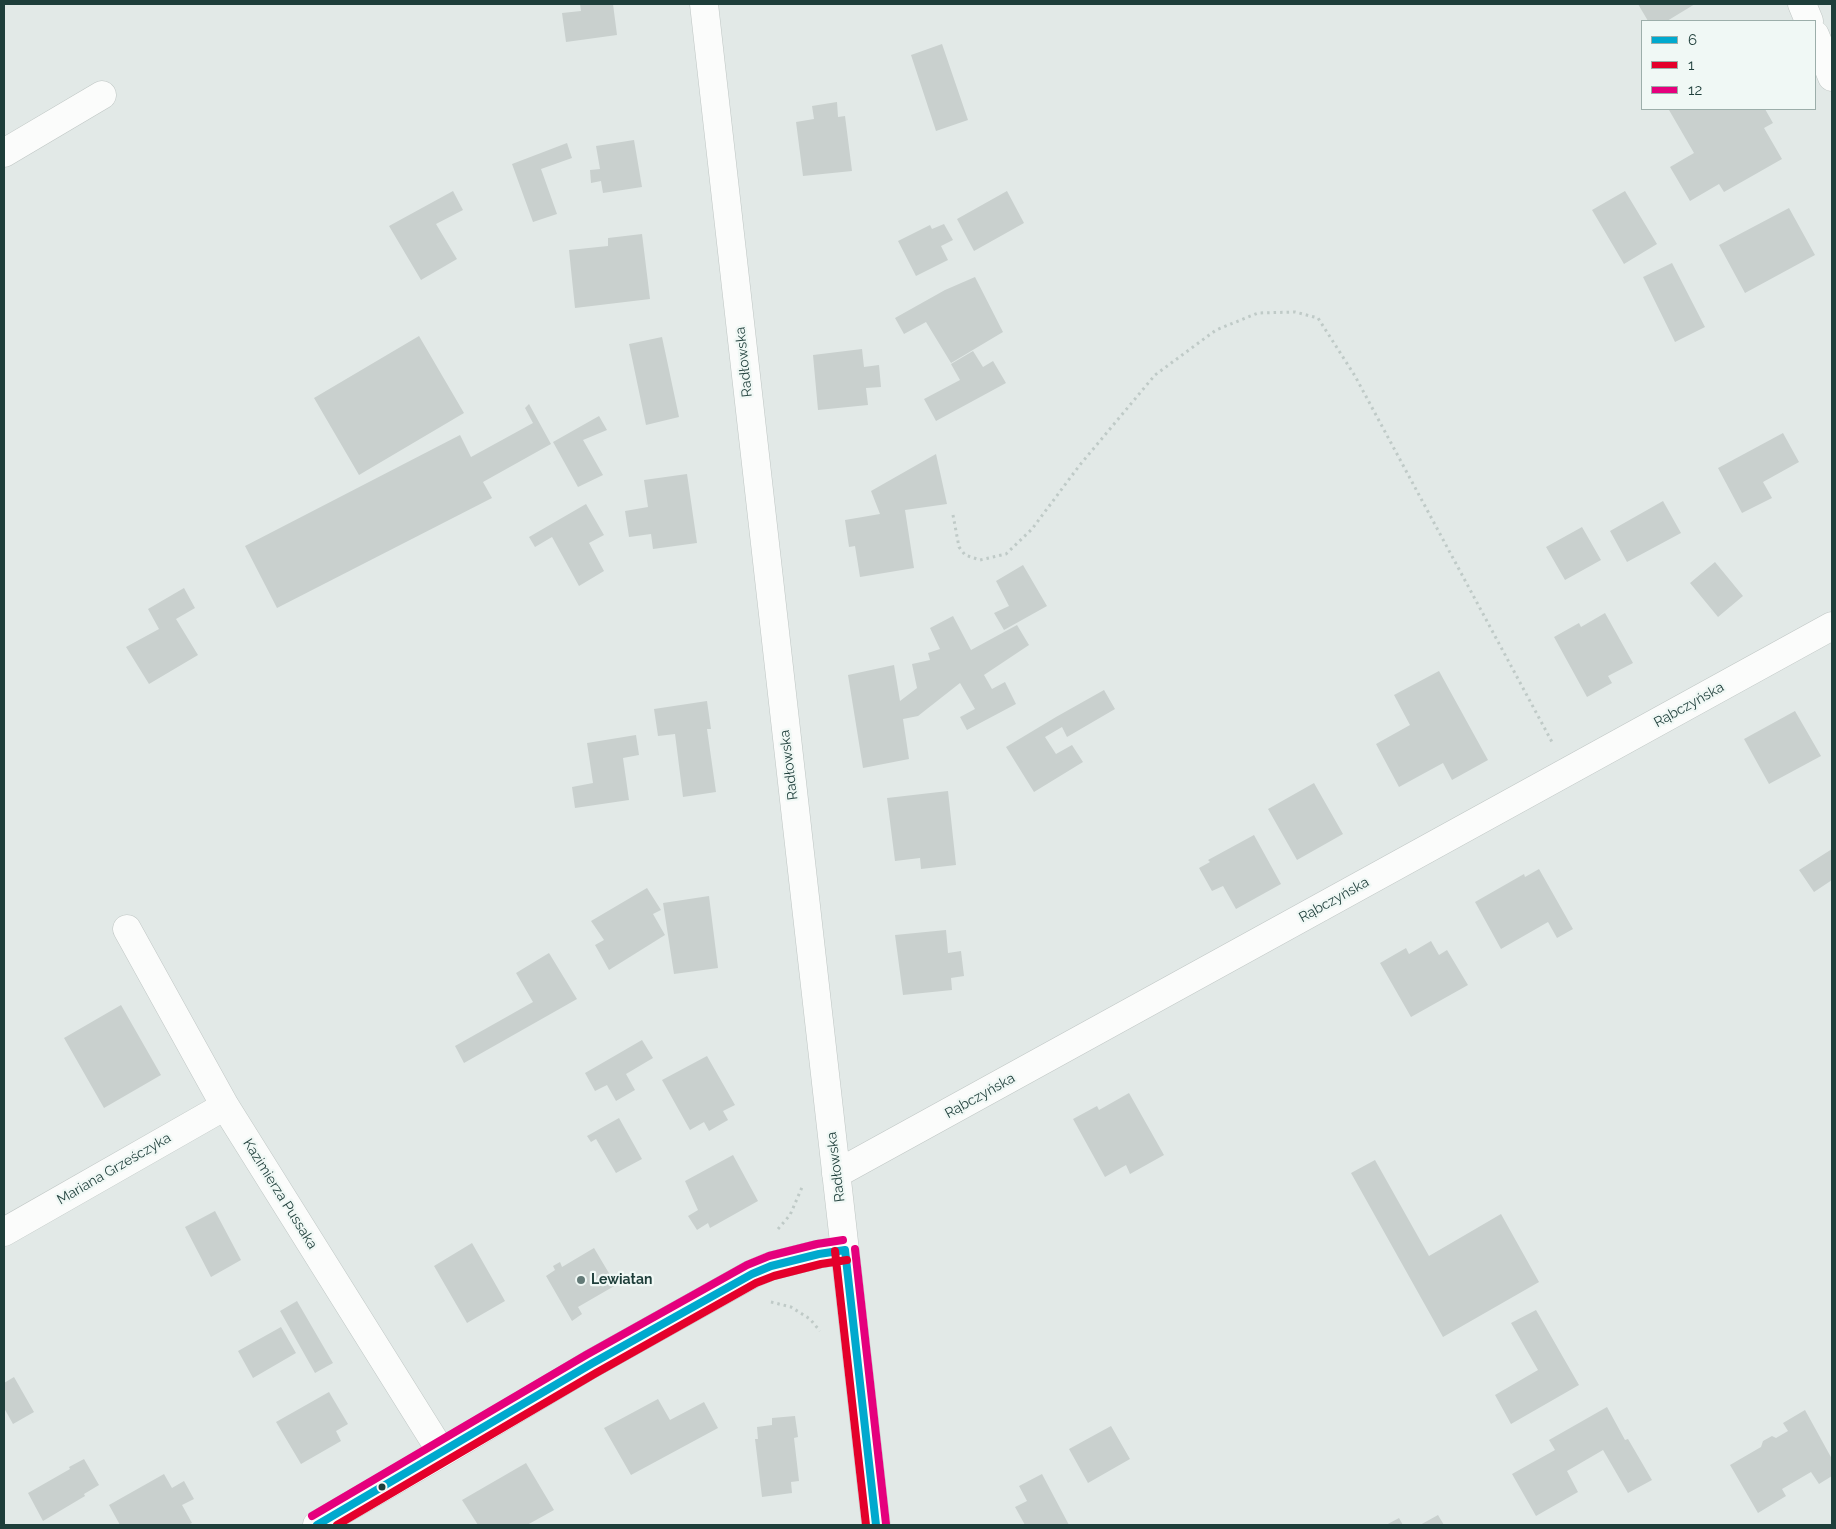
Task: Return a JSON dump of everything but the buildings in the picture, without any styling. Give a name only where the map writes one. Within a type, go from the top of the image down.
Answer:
[{"type":"street","name":"Radłowska","points":[[704,4],[876,1525]]},
{"type":"street","points":[[1802,4],[1809,20]]},
{"type":"street","points":[[1816,37],[1832,77]]},
{"type":"street","points":[[4,153],[102,95]]},
{"type":"street","name":"Rąbczyńska","points":[[836,1174],[1832,626]]},
{"type":"street","name":"Kazimierza Pussaka","points":[[127,929],[225,1106],[442,1453]]},
{"type":"street","name":"Mariana Grześczyka","points":[[4,1232],[225,1106]]},
{"type":"street","points":[[317,1525],[591,1364],[752,1274],[771,1266],[819,1254],[845,1250]]},
{"type":"path","points":[[953,516],[959,547],[965,555],[980,560],[1006,554],[1032,529],[1079,466],[1155,375],[1216,330],[1258,313],[1294,312],[1318,318],[1355,376],[1567,772]]},
{"type":"transit line","name":"12","points":[[312,1516],[586,1355],[747,1265],[769,1256],[817,1244],[843,1240]]},
{"type":"transit line","name":"12","points":[[855,1249],[886,1524]]},
{"type":"transit line","name":"6","points":[[845,1250],[876,1525]]},
{"type":"transit line","name":"6","points":[[317,1525],[591,1364],[752,1274],[771,1266],[819,1254],[845,1250]]},
{"type":"transit line","name":"1","points":[[835,1251],[866,1525]]},
{"type":"transit line","name":"1","points":[[337,1525],[596,1373],[756,1283],[774,1276],[821,1264],[847,1260]]},
{"type":"place","name":"Lewiatan","points":[[581,1280]]}]
